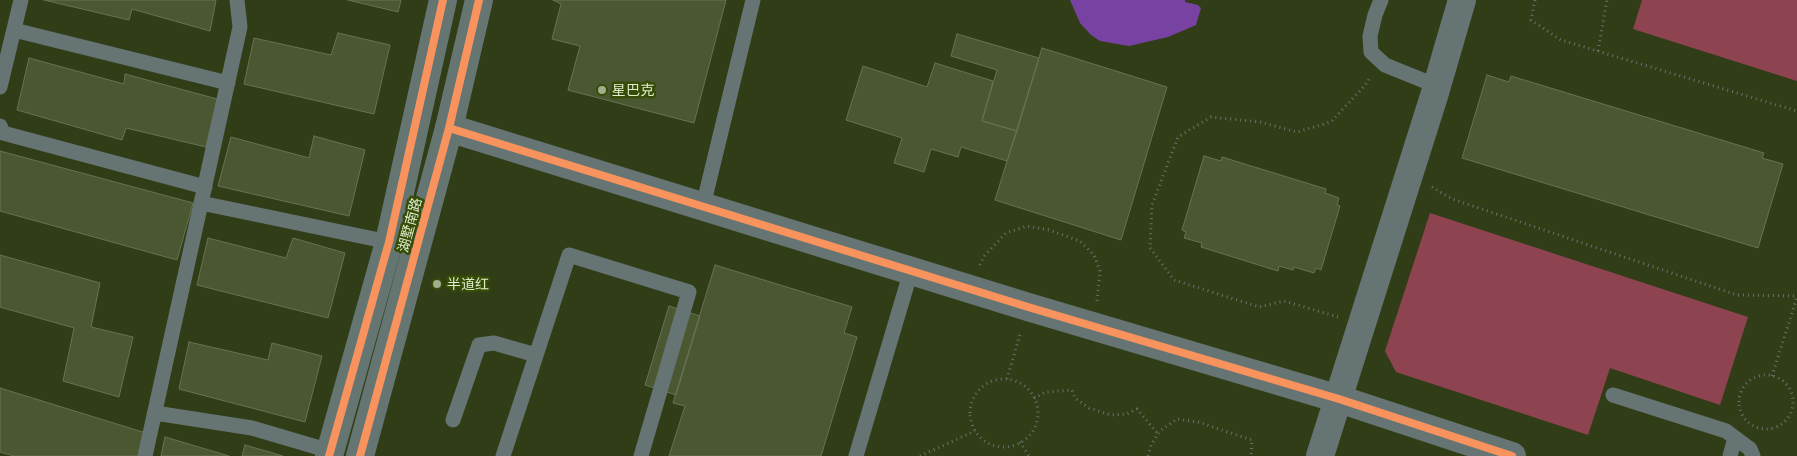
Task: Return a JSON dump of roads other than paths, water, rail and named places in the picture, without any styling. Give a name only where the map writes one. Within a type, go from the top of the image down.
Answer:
[{"type":"main road","name":"湖墅南路","points":[[330,453],[389,242],[443,0]]},
{"type":"main road","name":"湖墅南路","points":[[360,456],[449,128],[479,0]]},
{"type":"street","points":[[1320,456],[1437,86],[1462,0]]},
{"type":"street","points":[[449,128],[1028,307],[1339,399],[1512,456]]},
{"type":"lane","points":[[0,86],[21,0]]},
{"type":"lane","points":[[145,456],[240,28],[237,0]]},
{"type":"lane","points":[[703,206],[753,0]]},
{"type":"lane","points":[[1381,0],[1370,36],[1371,52],[1385,65],[1437,86]]},
{"type":"lane","points":[[14,30],[228,83]]},
{"type":"lane","points":[[0,126],[4,133],[205,187]]},
{"type":"lane","points":[[202,203],[389,242]]},
{"type":"lane","points":[[503,456],[569,255],[690,292],[641,456]]},
{"type":"lane","points":[[856,456],[911,271]]},
{"type":"lane","points":[[453,420],[479,345],[494,343],[536,355]]},
{"type":"lane","points":[[1613,395],[1726,431],[1750,449],[1753,456]]},
{"type":"lane","points":[[155,413],[252,428],[330,453]]},
{"type":"lane","points":[[1730,456],[1735,438]]},
{"type":"place","name":"星巴克","points":[[602,90]]},
{"type":"place","name":"半道红","points":[[437,284]]}]
